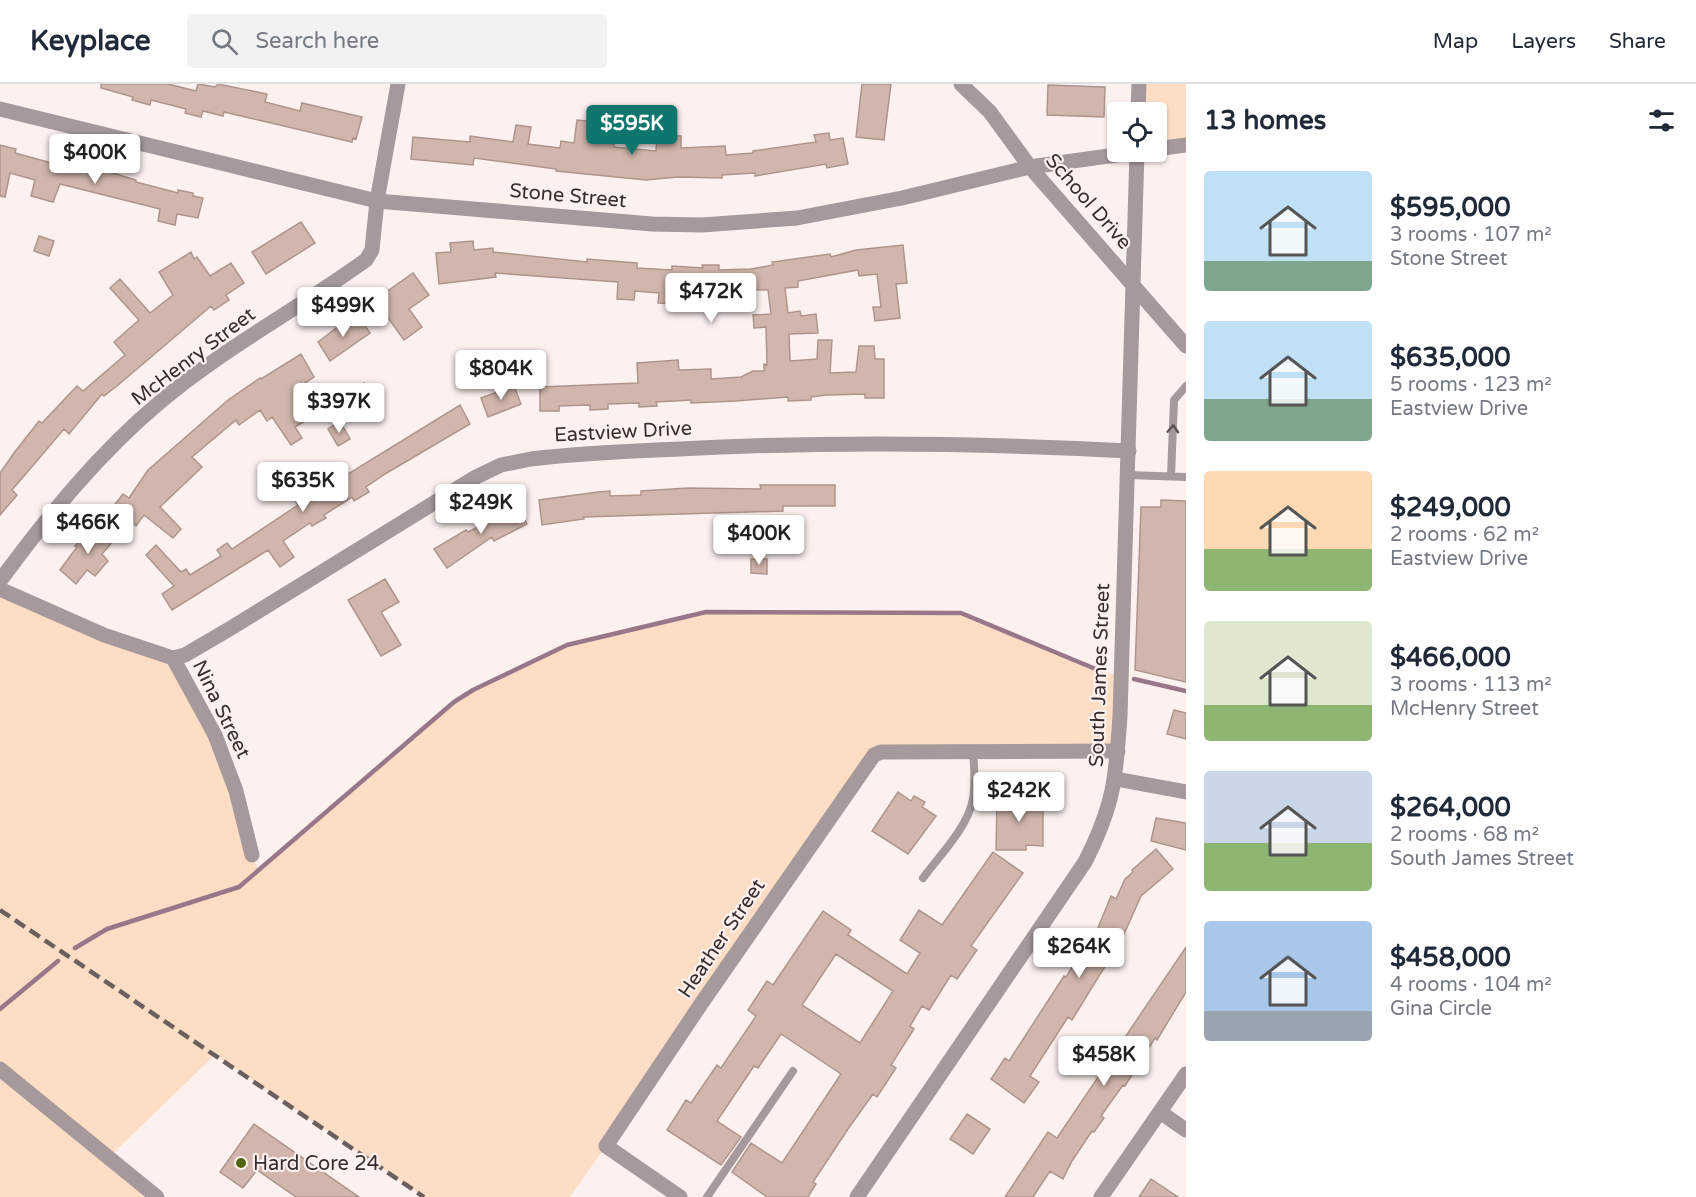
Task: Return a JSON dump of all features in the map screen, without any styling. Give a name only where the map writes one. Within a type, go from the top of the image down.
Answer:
[{"type":"street","name":"McHenry Street","points":[[0,581],[42,524],[99,461],[160,403],[218,358],[366,260],[372,250],[377,201],[398,84]]},
{"type":"street","name":"School Drive","points":[[961,84],[990,112],[1030,167],[1186,346]]},
{"type":"street","points":[[1138,102],[1139,84]]},
{"type":"street","name":"Stone Street","points":[[0,110],[377,201],[652,224],[726,224],[797,218],[902,198],[1030,167],[1107,156]]},
{"type":"street","points":[[1167,148],[1186,146]]},
{"type":"street","name":"South James Street","points":[[857,1197],[1085,862],[1110,806],[1116,779],[1118,751],[1137,162]]},
{"type":"street","name":"Eastview Drive","points":[[173,658],[185,655],[231,628],[476,477],[501,465],[531,459],[834,443],[907,442],[1129,451]]},
{"type":"street","name":"Nina Street","points":[[0,589],[104,635],[173,658],[215,735],[233,784],[252,855]]},
{"type":"street","points":[[973,751],[1118,751]]},
{"type":"street","name":"Heather Street","points":[[680,1197],[606,1146],[701,1004],[874,755],[881,752],[973,751]]},
{"type":"street","points":[[1116,779],[1186,792]]},
{"type":"street","points":[[0,1069],[157,1197]]},
{"type":"street","points":[[1101,1197],[1186,1074]]},
{"type":"street","points":[[1160,1112],[1186,1130]]},
{"type":"lane","points":[[1170,476],[1174,399],[1186,386]]},
{"type":"lane","points":[[1128,475],[1186,477]]},
{"type":"lane","points":[[923,878],[966,818],[973,801],[975,784],[973,751]]},
{"type":"lane","points":[[707,1197],[793,1071]]},
{"type":"shaded area","points":[[1139,84],[1186,84],[1186,145],[1167,148],[1167,102],[1138,102]]},
{"type":"shaded area","points":[[0,589],[173,658],[231,776],[252,855],[259,872],[454,702],[473,690],[567,645],[706,612],[961,613],[1096,670],[1122,676],[1118,751],[881,752],[570,1197],[424,1197],[215,1055],[108,1158],[157,1197],[0,1197]]},
{"type":"building","points":[[101,84],[168,84],[196,91],[198,84],[215,87],[218,84],[267,94],[265,102],[300,111],[302,103],[362,117],[356,139],[353,138],[352,142],[224,112],[223,116],[203,111],[201,117],[185,113],[186,109],[151,100],[150,105],[132,100],[133,97],[101,88]]},
{"type":"building","points":[[862,84],[891,84],[884,140],[856,137]]},
{"type":"building","points":[[1048,85],[1105,87],[1104,117],[1047,115]]},
{"type":"building","points":[[577,120],[595,122],[593,138],[614,140],[614,147],[656,151],[657,135],[681,136],[681,148],[725,146],[726,155],[753,153],[753,151],[816,142],[814,135],[829,133],[830,140],[843,138],[848,164],[827,168],[826,164],[755,176],[755,173],[722,175],[722,178],[678,177],[646,180],[556,171],[556,169],[474,158],[473,165],[411,159],[413,137],[470,142],[470,136],[513,142],[516,125],[531,127],[528,144],[560,148],[561,141],[574,143]]},
{"type":"building","points":[[0,145],[16,149],[15,153],[48,162],[94,172],[96,168],[178,193],[178,190],[193,193],[193,196],[203,198],[198,218],[177,214],[175,225],[158,221],[160,209],[60,184],[53,202],[31,196],[35,180],[10,173],[5,197],[0,196]]},
{"type":"building","points":[[301,222],[315,243],[266,274],[252,252]]},
{"type":"building","points":[[39,236],[54,241],[49,256],[34,251]]},
{"type":"building","points":[[473,241],[474,250],[493,248],[493,252],[587,262],[587,259],[637,263],[637,268],[672,270],[672,266],[703,268],[702,265],[719,265],[719,270],[751,269],[773,265],[772,262],[830,254],[831,257],[856,250],[903,245],[907,283],[896,284],[900,318],[875,321],[873,307],[881,307],[877,274],[859,276],[858,270],[798,281],[798,287],[785,288],[788,313],[800,311],[801,316],[816,314],[818,333],[789,334],[790,361],[817,359],[818,340],[832,340],[830,373],[856,372],[859,346],[874,346],[875,359],[884,359],[884,398],[865,398],[865,394],[827,395],[811,397],[811,400],[788,401],[788,397],[691,403],[691,400],[656,402],[657,406],[639,407],[639,403],[608,404],[608,409],[590,410],[590,405],[559,406],[559,411],[540,411],[540,387],[638,383],[637,363],[678,360],[679,370],[711,369],[711,379],[741,377],[753,371],[764,371],[764,364],[767,365],[766,327],[754,328],[753,315],[771,314],[768,290],[725,289],[725,299],[692,300],[692,305],[658,303],[659,293],[635,291],[634,300],[617,299],[618,282],[495,273],[496,277],[439,284],[436,253],[451,252],[450,243]]},
{"type":"building","points":[[191,252],[194,259],[197,257],[210,276],[231,263],[244,283],[226,295],[229,300],[214,310],[211,306],[117,386],[104,396],[102,394],[69,434],[64,429],[12,490],[17,495],[0,515],[0,473],[39,421],[42,423],[77,386],[83,391],[125,355],[114,342],[139,320],[110,288],[120,279],[150,313],[173,295],[159,272]]},
{"type":"building","points":[[413,273],[429,295],[409,309],[422,327],[404,340],[375,300]]},
{"type":"building","points":[[358,316],[370,333],[330,361],[318,342],[343,323],[345,325]]},
{"type":"building","points":[[301,354],[314,377],[299,387],[317,413],[295,427],[302,438],[291,445],[272,417],[267,421],[260,410],[239,425],[236,420],[192,457],[202,467],[160,507],[181,529],[173,538],[144,515],[136,526],[113,507],[123,494],[129,498],[148,470],[228,400]]},
{"type":"building","points":[[364,383],[370,393],[356,402],[349,392]]},
{"type":"building","points":[[514,386],[521,404],[488,417],[481,398]]},
{"type":"building","points":[[460,405],[470,424],[385,474],[366,487],[369,492],[354,501],[352,497],[324,515],[326,518],[312,526],[310,523],[283,541],[294,557],[280,567],[268,550],[172,610],[162,594],[174,586],[146,555],[156,545],[181,572],[186,569],[190,575],[221,556],[217,550],[227,543],[232,549],[298,505],[294,498],[327,476],[332,484]]},
{"type":"building","points":[[340,421],[350,439],[338,446],[328,429]]},
{"type":"building","points":[[760,485],[835,485],[835,506],[783,506],[783,511],[583,517],[584,519],[542,525],[539,500],[610,491],[610,496],[641,495],[641,491],[688,488],[761,489]]},
{"type":"building","points":[[1161,500],[1186,501],[1186,682],[1135,670],[1141,507],[1161,507]]},
{"type":"building","points":[[515,502],[527,524],[494,541],[492,537],[447,568],[434,549],[466,530],[468,532],[503,514],[501,509]]},
{"type":"building","points":[[96,525],[114,540],[102,554],[108,561],[95,576],[87,570],[76,584],[60,570],[77,547],[75,546]]},
{"type":"building","points":[[751,559],[767,559],[767,574],[751,573]]},
{"type":"building","points":[[385,579],[399,602],[381,612],[401,645],[381,656],[348,600]]},
{"type":"building","points":[[1174,710],[1186,713],[1186,739],[1167,734]]},
{"type":"building","points":[[898,792],[911,801],[914,796],[925,802],[922,807],[936,816],[908,854],[872,831]]},
{"type":"building","points":[[997,798],[1043,798],[1043,846],[1026,845],[1026,850],[996,850]]},
{"type":"building","points":[[1156,818],[1186,823],[1186,850],[1151,841]]},
{"type":"building","points":[[1156,849],[1173,869],[1141,896],[1122,939],[1072,1020],[1068,1017],[1030,1076],[1039,1082],[1024,1103],[991,1079],[1005,1058],[1009,1061],[1064,976],[1066,977],[1091,938],[1093,940],[1111,896],[1116,899],[1125,879],[1133,872],[1132,870]]},
{"type":"building","points":[[993,852],[1023,873],[971,946],[977,950],[957,979],[951,975],[929,1010],[922,1006],[910,1026],[914,1029],[891,1065],[896,1068],[877,1097],[873,1094],[848,1129],[813,1182],[816,1184],[808,1197],[767,1197],[732,1172],[751,1143],[782,1163],[841,1074],[781,1034],[758,1068],[754,1066],[717,1121],[741,1137],[721,1165],[667,1130],[686,1100],[691,1103],[717,1065],[721,1068],[756,1016],[748,1010],[767,981],[773,985],[823,911],[851,930],[848,935],[907,974],[920,953],[900,940],[919,910],[942,925]],"holes":[[[836,954],[893,991],[860,1043],[802,1005]]]},
{"type":"building","points":[[1186,947],[1186,992],[1157,1040],[1155,1038],[1125,1086],[1123,1085],[1101,1116],[1104,1118],[1094,1132],[1092,1131],[1063,1179],[1050,1171],[1033,1197],[1005,1197],[1048,1132],[1057,1138]]},
{"type":"building","points":[[967,1114],[990,1129],[973,1154],[950,1139]]},
{"type":"building","points":[[254,1124],[359,1197],[296,1197],[257,1170],[243,1188],[220,1172]]},
{"type":"building","points":[[1151,1179],[1178,1197],[1139,1197]]},
{"type":"waterway","points":[[75,948],[107,929],[239,887],[454,702],[473,690],[567,645],[706,612],[961,613],[1098,670]]},
{"type":"waterway","points":[[1134,679],[1186,691]]},
{"type":"waterway","points":[[0,1009],[58,961]]},
{"type":"railway","points":[[0,910],[424,1197]]},
{"type":"place","name":"Hard Core 24","points":[[241,1163]]}]
